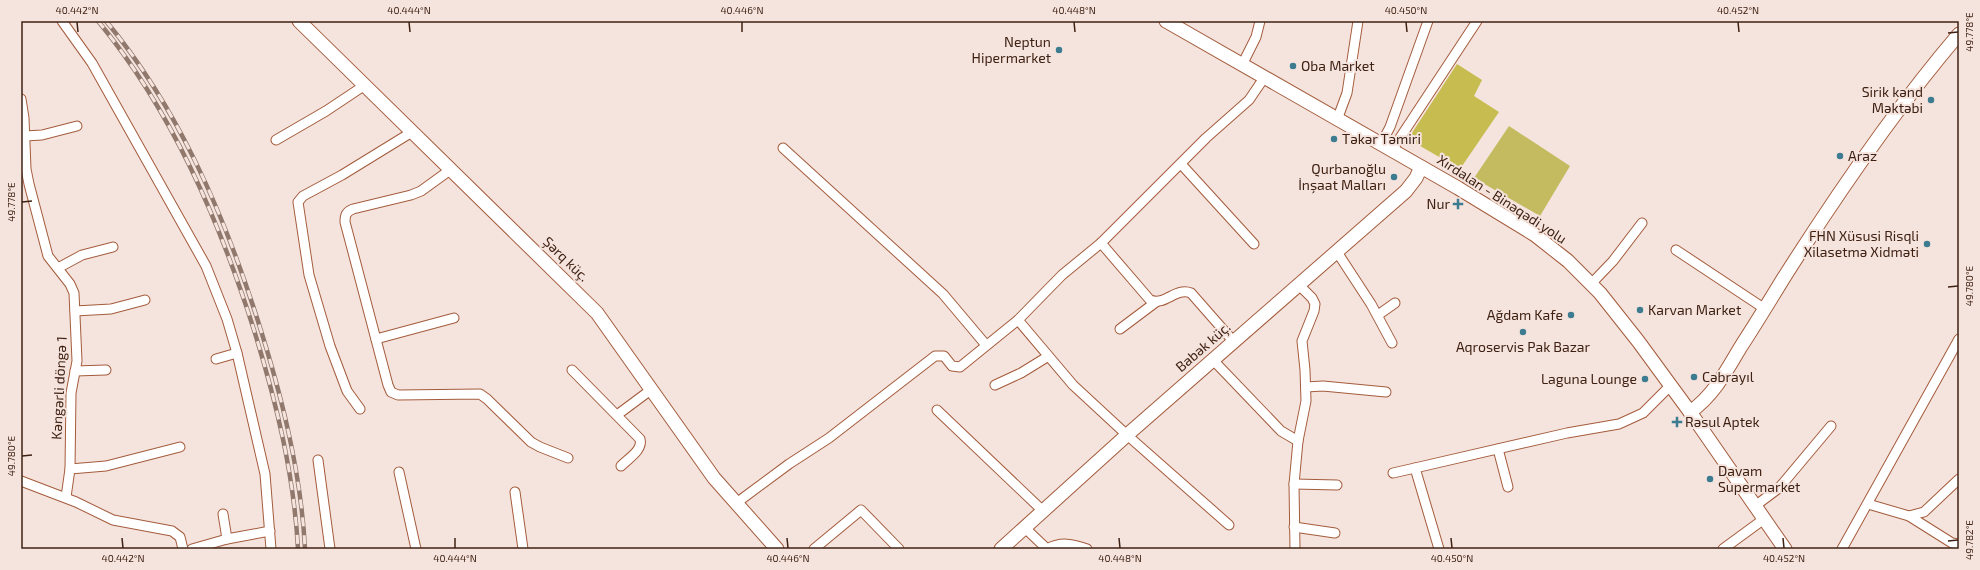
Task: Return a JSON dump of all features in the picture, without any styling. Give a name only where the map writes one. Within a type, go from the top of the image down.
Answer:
[{"type":"main road","name":"Şərq küç.","points":[[299,21],[589,304],[608,327],[714,478],[735,504],[777,549]]},
{"type":"main road","name":"Xırdalan - Binəqədi yolu","points":[[1166,21],[1421,167],[1535,236],[1568,261],[1592,284],[1618,314],[1671,385],[1785,549]]},
{"type":"main road","points":[[1690,412],[1704,402],[1719,382],[1765,309],[1887,124],[1922,77],[1959,34]]},
{"type":"main road","name":"Babək küç.","points":[[1002,549],[1127,435],[1406,191],[1416,178],[1421,167]]},
{"type":"street","points":[[62,21],[92,63],[206,266],[220,299],[237,354],[265,474],[271,549]]},
{"type":"street","points":[[1242,65],[1256,37],[1260,21]]},
{"type":"street","points":[[1337,120],[1347,93],[1358,21]]},
{"type":"street","points":[[1386,147],[1390,127],[1428,21]]},
{"type":"street","points":[[1386,147],[1477,21]]},
{"type":"street","points":[[735,504],[789,464],[829,438],[935,356],[944,356],[952,366],[960,367],[1018,320],[1062,275],[1100,243],[1206,138],[1250,100],[1264,78]]},
{"type":"street","points":[[276,140],[326,111],[365,85]]},
{"type":"street","name":"Kəngərli döngə 1","points":[[21,100],[25,136],[26,169],[29,184],[50,259],[73,288],[77,350],[70,404],[70,470],[66,497]]},
{"type":"street","points":[[25,136],[42,135],[77,126]]},
{"type":"street","points":[[360,409],[347,391],[330,346],[309,275],[298,202],[302,196],[342,175],[412,132]]},
{"type":"street","points":[[783,148],[932,283],[986,345]]},
{"type":"street","points":[[1181,164],[1254,244]]},
{"type":"street","points":[[450,170],[421,191],[353,209],[345,215],[345,222],[391,392],[398,395],[480,394],[531,442],[568,458]]},
{"type":"street","points":[[1592,284],[1613,261],[1642,223]]},
{"type":"street","points":[[1100,243],[1150,300],[1162,302],[1180,291],[1191,293],[1234,342]]},
{"type":"street","points":[[58,268],[82,255],[114,247]]},
{"type":"street","points":[[1676,250],[1765,309]]},
{"type":"street","points":[[1337,252],[1378,315],[1392,344]]},
{"type":"street","points":[[1295,549],[1294,484],[1298,441],[1306,402],[1302,341],[1314,311],[1315,304],[1312,298],[1299,285]]},
{"type":"street","points":[[75,311],[111,309],[146,300]]},
{"type":"street","points":[[1120,328],[1156,302]]},
{"type":"street","points":[[1378,315],[1395,303]]},
{"type":"street","points":[[376,339],[454,318]]},
{"type":"street","points":[[1018,320],[1047,357],[1072,385],[1229,525]]},
{"type":"street","points":[[1842,549],[1959,339]]},
{"type":"street","points":[[216,359],[237,354]]},
{"type":"street","points":[[995,385],[1022,373],[1047,357]]},
{"type":"street","points":[[1213,360],[1281,431],[1298,441]]},
{"type":"street","points":[[75,371],[106,370]]},
{"type":"street","points":[[572,370],[640,439],[641,444],[639,448],[621,466]]},
{"type":"street","points":[[1393,473],[1498,449],[1619,424],[1631,420],[1643,413],[1671,385]]},
{"type":"street","points":[[1306,388],[1323,386],[1386,392]]},
{"type":"street","points":[[617,415],[652,389]]},
{"type":"street","points":[[937,410],[1043,511]]},
{"type":"street","points":[[1755,506],[1780,488],[1831,426]]},
{"type":"street","points":[[70,470],[106,466],[180,447]]},
{"type":"street","points":[[1498,449],[1508,488]]},
{"type":"street","points":[[318,460],[330,549]]},
{"type":"street","points":[[1415,468],[1439,549]]},
{"type":"street","points":[[400,472],[416,549]]},
{"type":"street","points":[[1909,516],[1924,512],[1959,480]]},
{"type":"street","points":[[21,481],[66,497],[113,520],[172,531],[180,537],[183,549]]},
{"type":"street","points":[[1294,484],[1337,485]]},
{"type":"street","points":[[515,492],[521,549]]},
{"type":"street","points":[[1868,504],[1909,516],[1952,543],[1959,544]]},
{"type":"street","points":[[814,549],[861,510],[899,549]]},
{"type":"street","points":[[222,514],[227,539]]},
{"type":"street","points":[[1723,549],[1764,519]]},
{"type":"street","points":[[1294,527],[1335,533]]},
{"type":"street","points":[[1025,528],[1047,549],[1052,546],[1069,543],[1087,549]]},
{"type":"street","points":[[192,549],[227,539],[270,531]]},
{"type":"shaded area","points":[[1457,64],[1482,80],[1474,96],[1499,112],[1460,169],[1408,139]]},
{"type":"shaded area","points":[[1509,126],[1570,166],[1540,216],[1474,178]]},
{"type":"railway","points":[[98,21],[125,56],[171,129],[191,168],[225,248],[254,330],[277,411],[293,493],[298,549]]},
{"type":"railway","points":[[106,21],[132,54],[155,89],[196,162],[244,278],[282,403],[299,491],[305,549]]},
{"type":"place","name":"Neptun Hipermarket","points":[[1059,50]]},
{"type":"place","name":"Oba Market","points":[[1293,66]]},
{"type":"place","name":"Sirik kənd Məktəbi","points":[[1931,100]]},
{"type":"place","name":"Təkər Təmiri","points":[[1334,139]]},
{"type":"place","name":"Araz","points":[[1840,156]]},
{"type":"place","name":"Qurbanoğlu İnşaat Malları","points":[[1394,177]]},
{"type":"place","name":"Nur","points":[[1458,204]]},
{"type":"place","name":"FHN Xüsusi Risqli Xilasetmə Xidməti","points":[[1927,244]]},
{"type":"place","name":"Karvan Market","points":[[1640,310]]},
{"type":"place","name":"Ağdam Kafe","points":[[1571,315]]},
{"type":"place","name":"Aqroservis Pak Bazar","points":[[1523,332]]},
{"type":"place","name":"Cəbrayıl","points":[[1694,377]]},
{"type":"place","name":"Laguna Lounge","points":[[1645,379]]},
{"type":"place","name":"Rəsul Aptek","points":[[1677,422]]},
{"type":"place","name":"Davam Supermarket","points":[[1710,479]]}]
